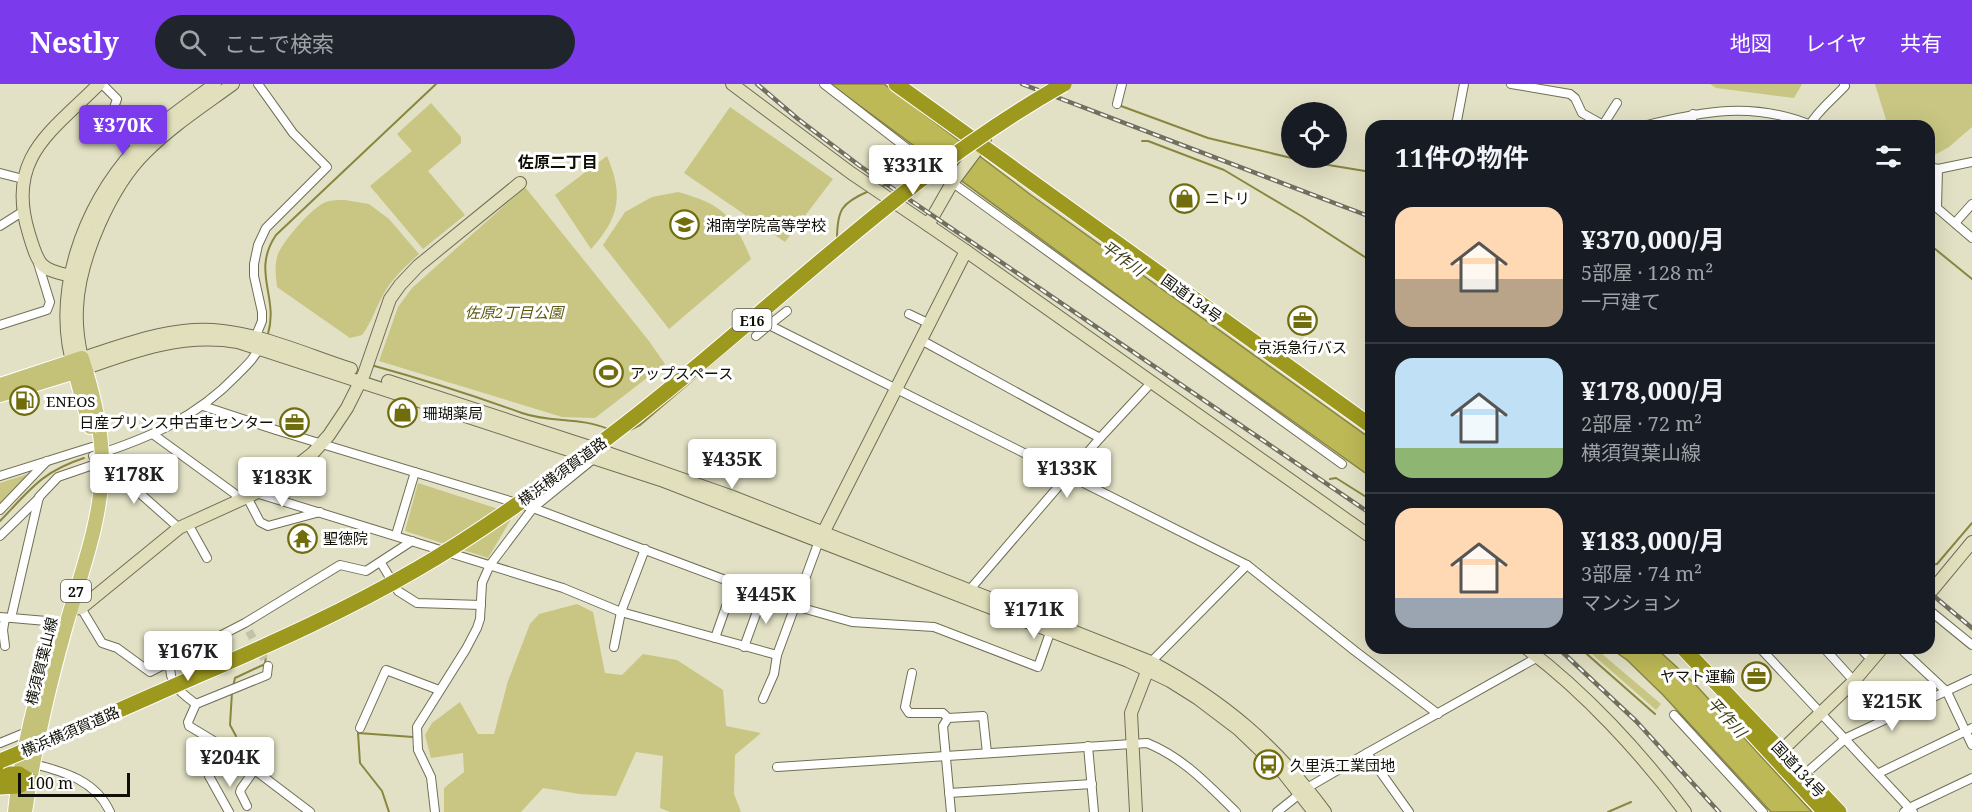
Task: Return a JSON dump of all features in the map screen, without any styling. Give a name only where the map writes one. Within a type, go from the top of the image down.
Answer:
[{"type":"highway","name":"国道134号","points":[[896,84],[1365,422]]},
{"type":"highway","name":"国道134号","points":[[910,84],[981,145],[1365,413]]},
{"type":"highway","name":"横浜横須賀道路","points":[[0,756],[306,623],[400,574],[437,551],[543,479],[629,416],[918,174],[973,134],[1053,84]]},
{"type":"highway","name":"横浜横須賀道路","points":[[0,761],[274,643],[366,597],[448,550],[524,499],[633,418],[937,166],[1007,118],[1064,84]]},
{"type":"highway","name":"国道134号","points":[[1676,654],[1778,754],[1805,774],[1839,812]]},
{"type":"highway","name":"国道134号","points":[[1688,654],[1778,754],[1825,812]]},
{"type":"highway","points":[[0,774],[22,780]]},
{"type":"highway","points":[[0,787],[22,780]]},
{"type":"main road","points":[[0,385],[79,365]]},
{"type":"main road","points":[[0,395],[79,365]]},
{"type":"main road","name":"横須賀葉山線","points":[[15,812],[22,780],[27,732],[87,524],[92,498],[99,419],[79,365]]},
{"type":"main road","name":"横須賀葉山線","points":[[25,812],[22,780],[34,764],[52,676],[76,608],[96,521],[96,457]]},
{"type":"street","points":[[0,325],[47,310],[50,302],[22,212],[23,179],[28,162],[38,145],[101,84],[117,99],[110,119],[137,146]]},
{"type":"street","points":[[76,278],[82,234],[100,197],[137,146],[174,114],[215,84]]},
{"type":"street","points":[[232,84],[145,152],[110,201],[76,278],[65,313],[79,365],[186,339],[259,342],[733,497],[822,537],[1052,626],[1194,686],[1245,723],[1276,752],[1304,791],[1325,812]]},
{"type":"street","points":[[0,536],[58,477],[96,457],[154,435],[203,406],[256,356],[262,321],[254,276],[255,254],[261,237],[266,228],[327,167],[293,133],[258,84]]},
{"type":"street","points":[[732,84],[851,173],[966,251],[1365,533]]},
{"type":"street","points":[[824,84],[938,172],[954,181],[1342,464]]},
{"type":"street","points":[[1117,104],[1122,84]]},
{"type":"street","points":[[1456,120],[1464,84]]},
{"type":"street","points":[[1511,84],[1570,93],[1575,98],[1582,114],[1593,120]]},
{"type":"street","points":[[1814,120],[1819,110],[1845,86],[1844,84]]},
{"type":"street","points":[[1607,120],[1617,102]]},
{"type":"street","points":[[1663,120],[1693,114],[1761,111],[1799,120]]},
{"type":"street","points":[[1692,120],[1693,114]]},
{"type":"street","points":[[928,225],[954,181],[981,145]]},
{"type":"street","points":[[1935,168],[1972,162]]},
{"type":"street","points":[[0,173],[23,179]]},
{"type":"street","points":[[412,541],[366,572],[340,565],[247,627],[150,672],[117,648],[102,643],[76,608],[184,526],[271,486],[323,443],[347,408],[362,377],[390,299],[400,285],[418,266],[520,183]]},
{"type":"street","points":[[1935,188],[1937,208],[1972,238]]},
{"type":"street","points":[[1954,224],[1972,204]]},
{"type":"street","points":[[0,226],[22,212]]},
{"type":"street","points":[[763,699],[774,674],[777,655],[822,537],[966,251]]},
{"type":"street","points":[[38,263],[48,270],[76,278]]},
{"type":"street","points":[[756,336],[787,311]]},
{"type":"street","points":[[909,314],[930,324]]},
{"type":"street","points":[[770,325],[1247,565],[1438,714]]},
{"type":"street","points":[[921,340],[1100,438]]},
{"type":"street","points":[[967,593],[1100,438],[1151,383]]},
{"type":"street","points":[[203,406],[533,508],[763,595],[852,622],[934,627],[1038,667],[1052,626]]},
{"type":"street","points":[[154,435],[248,496],[320,512],[563,588],[621,612],[777,655]]},
{"type":"street","points":[[435,812],[431,777],[418,750],[417,727],[466,649],[480,619],[482,583],[490,565],[533,508],[598,454]]},
{"type":"street","points":[[0,476],[46,461],[96,457],[113,468],[184,526],[207,558]]},
{"type":"street","points":[[0,510],[46,461]]},
{"type":"street","points":[[396,536],[415,472]]},
{"type":"street","points":[[248,496],[260,522],[268,526],[320,512]]},
{"type":"street","points":[[5,646],[3,630],[39,497]]},
{"type":"street","points":[[1935,587],[1972,542]]},
{"type":"street","points":[[614,647],[621,612],[645,549]]},
{"type":"street","points":[[381,563],[398,591],[417,603],[481,604]]},
{"type":"street","points":[[1136,812],[1131,713],[1150,666],[1247,565]]},
{"type":"street","points":[[715,638],[734,584]]},
{"type":"street","points":[[744,647],[763,595]]},
{"type":"street","points":[[1935,615],[1972,645]]},
{"type":"street","points":[[6,618],[58,622]]},
{"type":"street","points":[[1534,654],[1602,716],[1645,762],[1685,812]]},
{"type":"street","points":[[1766,654],[1846,738],[1909,810],[1972,778]]},
{"type":"street","points":[[1829,654],[1854,681]]},
{"type":"street","points":[[1866,654],[1872,660]]},
{"type":"street","points":[[1778,754],[1854,681],[1877,654]]},
{"type":"street","points":[[1906,654],[1947,692],[1969,729],[1972,745]]},
{"type":"street","points":[[1277,812],[1304,791],[1367,753],[1538,657]]},
{"type":"street","points":[[170,663],[169,676],[177,690],[196,704]]},
{"type":"street","points":[[268,666],[267,675],[196,704],[188,722],[189,726],[255,769],[310,812]]},
{"type":"street","points":[[360,728],[386,670],[439,690]]},
{"type":"street","points":[[912,673],[905,706],[909,713],[943,712],[948,718]]},
{"type":"street","points":[[1805,774],[1846,738],[1972,680]]},
{"type":"street","points":[[948,718],[983,716],[987,753]]},
{"type":"street","points":[[1674,716],[1763,812]]},
{"type":"street","points":[[948,718],[943,726],[951,812]]},
{"type":"street","points":[[1878,773],[1969,729]]},
{"type":"street","points":[[0,743],[27,732]]},
{"type":"street","points":[[777,766],[1148,743],[1188,766],[1236,812]]},
{"type":"street","points":[[1088,746],[1094,812]]},
{"type":"street","points":[[1367,753],[1408,812]]},
{"type":"street","points":[[34,764],[63,771],[88,784],[106,803],[110,812]]},
{"type":"street","points":[[248,806],[240,792],[255,769]]},
{"type":"street","points":[[209,776],[229,812]]},
{"type":"street","points":[[949,793],[1092,784]]},
{"type":"street","points":[[1304,791],[1314,812]]},
{"type":"green space","points":[[1710,84],[1802,84],[1794,98],[1716,88]]},
{"type":"green space","points":[[1875,84],[1972,84],[1972,127],[1949,147],[1935,155],[1935,120],[1886,120]]},
{"type":"green space","points":[[431,103],[461,137],[461,143],[428,171],[465,215],[423,249],[370,186],[412,151],[397,134]]},
{"type":"green space","points":[[730,107],[833,179],[785,242],[684,173]]},
{"type":"green space","points":[[607,156],[616,183],[616,206],[608,227],[591,249],[555,195]]},
{"type":"green space","name":"佐原2丁目公園","points":[[525,187],[665,364],[595,418],[562,417],[379,361],[398,307],[412,288]]},
{"type":"green space","points":[[678,192],[706,202],[725,214],[738,232],[751,259],[669,329],[603,245],[625,212],[652,197]]},
{"type":"green space","points":[[345,200],[369,204],[389,219],[419,254],[390,285],[362,335],[350,338],[277,287],[276,270],[281,248],[306,217],[326,202]]},
{"type":"green space","points":[[31,473],[0,504],[0,483]]},
{"type":"green space","points":[[418,483],[514,514],[488,558],[405,531]]},
{"type":"green space","points":[[577,604],[593,612],[605,673],[622,675],[643,654],[677,660],[723,690],[726,726],[761,733],[735,755],[734,794],[741,812],[670,812],[660,808],[663,756],[636,752],[616,796],[580,794],[543,788],[521,812],[444,812],[444,788],[464,772],[463,753],[431,758],[425,735],[432,723],[460,702],[478,734],[494,734],[508,681],[530,624],[539,614]]},
{"type":"green space","points":[[1592,654],[1602,654],[1661,704],[1656,710]]},
{"type":"shaded area","points":[[830,84],[884,84],[1031,195],[1365,435],[1365,473],[1140,312]]},
{"type":"shaded area","points":[[1618,654],[1663,654],[1694,683],[1812,812],[1771,812],[1663,695]]},
{"type":"waterway","points":[[268,334],[270,308],[265,273],[269,248],[276,235],[436,84]]},
{"type":"waterway","points":[[1121,106],[1208,138],[1304,161],[1365,171]]},
{"type":"waterway","points":[[1142,141],[1148,141],[1224,170],[1365,257]]},
{"type":"waterway","points":[[880,187],[906,178],[912,179]]},
{"type":"waterway","points":[[837,240],[838,221],[842,209],[852,200],[869,191]]},
{"type":"waterway","points":[[1935,249],[1972,279]]},
{"type":"waterway","points":[[628,431],[640,425],[833,260]]},
{"type":"waterway","points":[[371,365],[533,416],[587,423],[608,429]]},
{"type":"waterway","points":[[0,521],[28,491],[46,476],[69,463],[84,458]]},
{"type":"waterway","points":[[1330,479],[1336,478],[1365,496]]},
{"type":"waterway","points":[[1935,564],[1972,523]]},
{"type":"waterway","points":[[1587,654],[1655,714]]},
{"type":"waterway","points":[[233,687],[235,678],[265,664],[266,655]]},
{"type":"waterway","points":[[232,692],[230,725],[236,736]]},
{"type":"waterway","points":[[389,812],[382,791],[360,763],[358,733],[413,737]]},
{"type":"waterway","points":[[1608,812],[1631,802]]},
{"type":"tunnel","points":[[249,631],[268,666]]},
{"type":"railway","points":[[757,84],[798,119],[860,166],[1365,510]]},
{"type":"railway","points":[[1022,84],[1365,215]]},
{"type":"railway","points":[[1935,597],[1972,628]]},
{"type":"railway","points":[[1564,654],[1636,721],[1719,812]]},
{"type":"place","name":"ニトリ","points":[[1184,198]]},
{"type":"place","name":"湘南学院高等学校","points":[[685,225]]},
{"type":"place","name":"京浜急行バス","points":[[1302,320]]},
{"type":"place","name":"アップスペース","points":[[609,373]]},
{"type":"place","name":"ENEOS","points":[[25,401]]},
{"type":"place","name":"珊瑚薬局","points":[[402,413]]},
{"type":"place","name":"日産プリンス中古車センター","points":[[295,422]]},
{"type":"place","name":"聖徳院","points":[[302,538]]},
{"type":"place","name":"ヤマト運輸","points":[[1756,676]]},
{"type":"place","name":"久里浜工業団地","points":[[1269,765]]},
{"type":"district","name":"佐原二丁目","points":[[558,162]]},
{"type":"water label","name":"平作川","points":[[1123,258]]},
{"type":"water label","name":"平作川","points":[[1727,717]]}]
